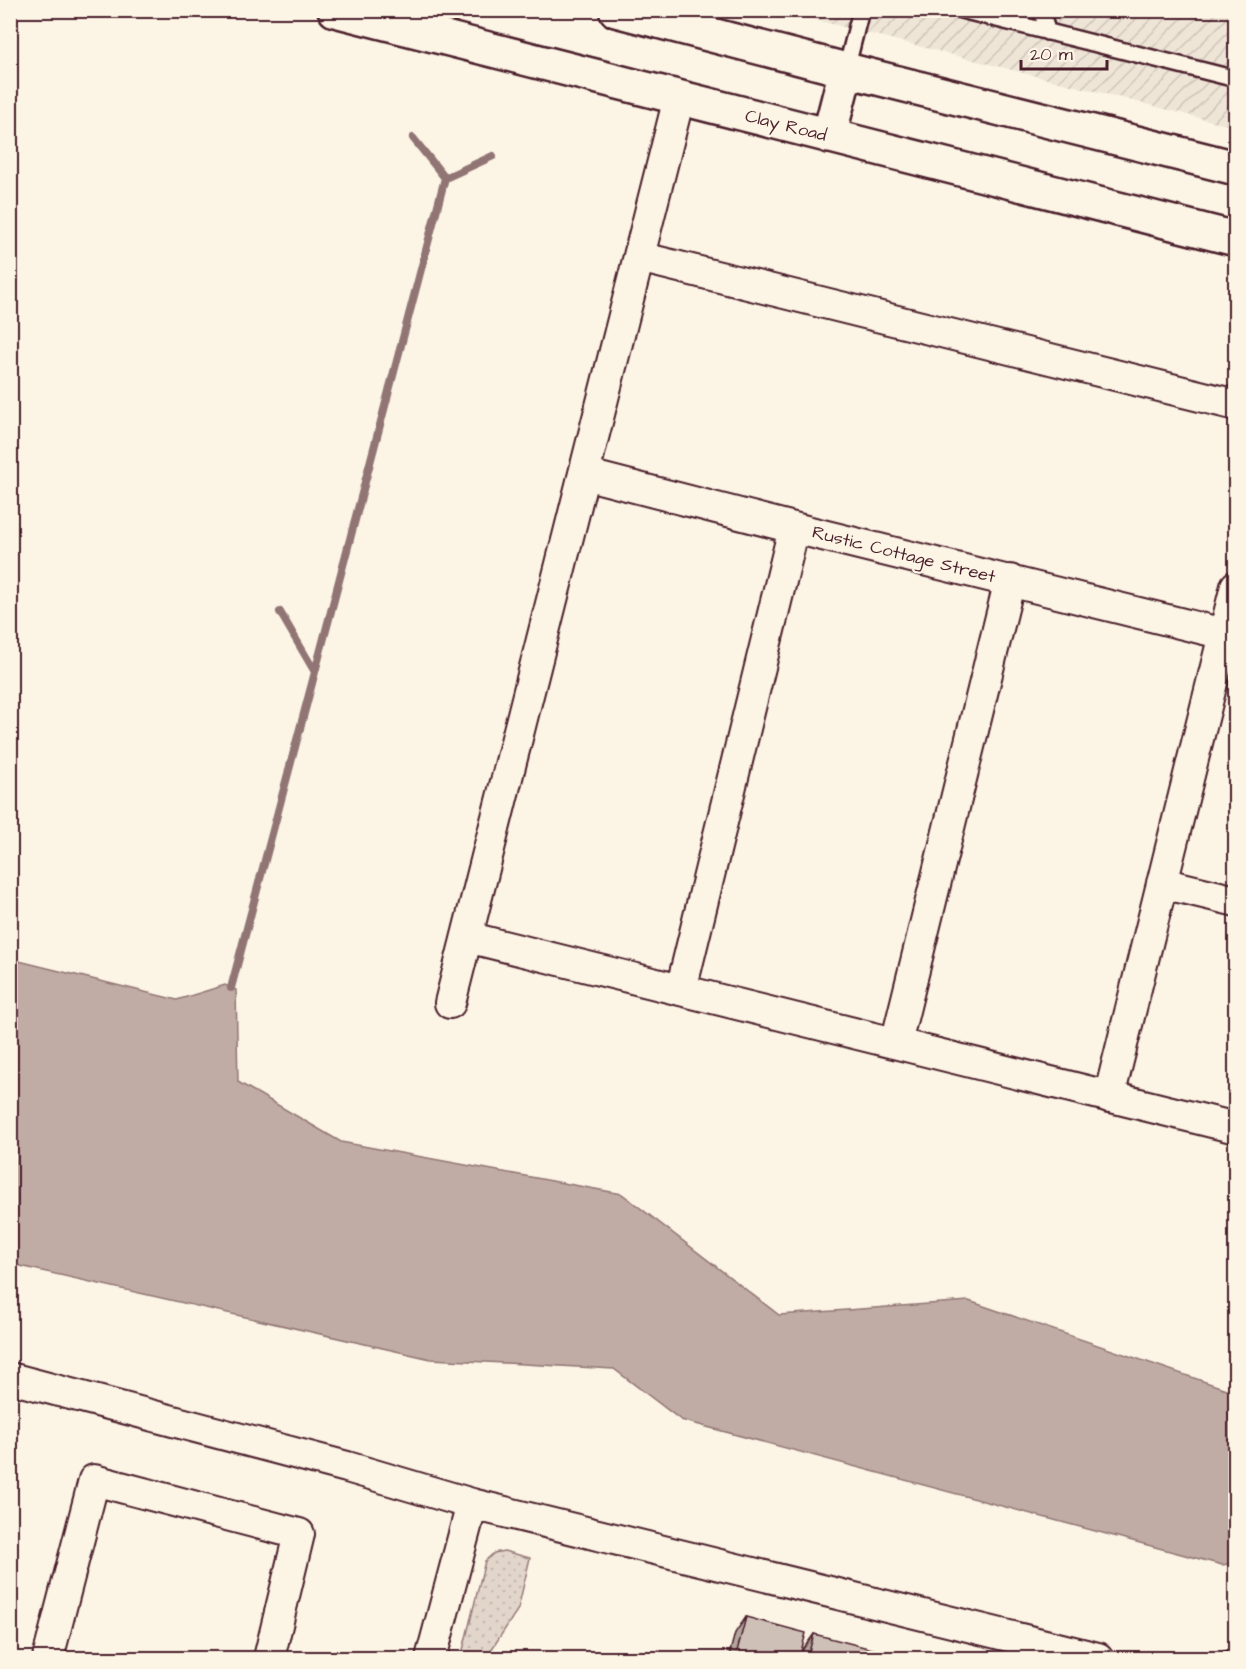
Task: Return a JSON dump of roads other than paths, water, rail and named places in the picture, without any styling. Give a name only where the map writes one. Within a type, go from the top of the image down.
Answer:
[{"type":"main road","name":"Clay Road","points":[[335,10],[1236,239]]},
{"type":"main road","points":[[616,10],[1236,168]]},
{"type":"main road","points":[[829,136],[846,70]]},
{"type":"street","points":[[450,1003],[680,98]]},
{"type":"street","points":[[639,256],[1236,405]]},
{"type":"street","name":"Rustic Cottage Street","points":[[584,474],[1224,634]]},
{"type":"street","points":[[681,990],[794,528]]},
{"type":"street","points":[[896,1043],[1010,580]]},
{"type":"street","points":[[1109,1096],[1236,586]]},
{"type":"street","points":[[1162,882],[1236,901]]},
{"type":"street","points":[[467,937],[1236,1128]]},
{"type":"street","points":[[10,1378],[347,1467],[472,1504],[1098,1659]]},
{"type":"street","points":[[48,1659],[94,1480],[299,1534],[269,1659]]},
{"type":"street","points":[[432,1659],[472,1504]]},
{"type":"lane","points":[[846,70],[861,10]]},
{"type":"lane","points":[[961,10],[1236,79]]},
{"type":"lane","points":[[1042,10],[1047,32]]},
{"type":"waterway","points":[[413,138],[445,178]]},
{"type":"waterway","points":[[315,672],[445,178],[493,156]]},
{"type":"waterway","points":[[231,988],[315,672],[280,612]]}]
